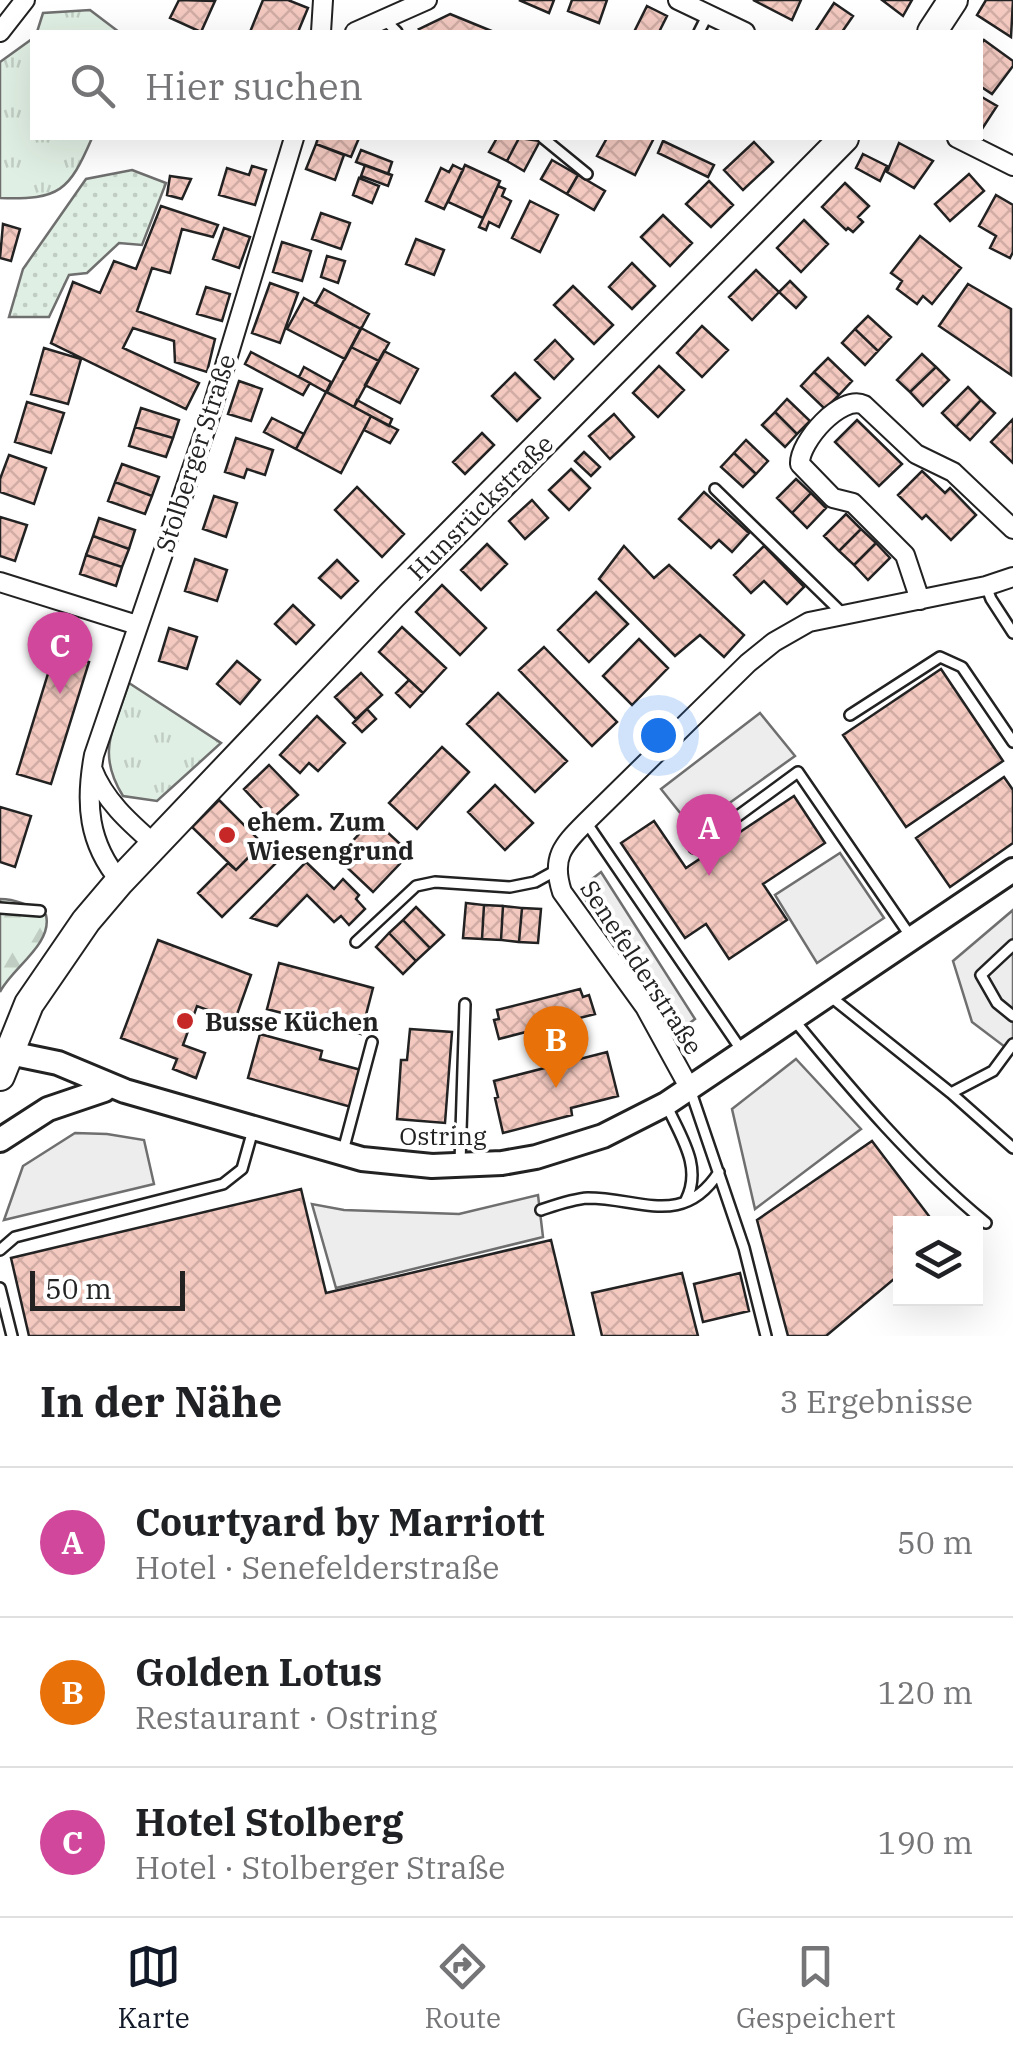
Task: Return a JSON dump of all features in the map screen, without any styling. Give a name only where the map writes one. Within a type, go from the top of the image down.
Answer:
[{"type":"main road","points":[[933,30],[954,0]]},
{"type":"main road","name":"Hunsrückstraße","points":[[120,881],[378,610],[842,140]]},
{"type":"main road","points":[[3,1060],[27,1008],[54,964],[120,881]]},
{"type":"street","points":[[3,24],[25,0]]},
{"type":"street","points":[[321,30],[323,0]]},
{"type":"street","points":[[391,26],[427,0]]},
{"type":"street","points":[[678,0],[741,30]]},
{"type":"street","name":"Stolberger Straße","points":[[120,881],[107,866],[92,835],[92,768],[208,422],[293,140]]},
{"type":"street","points":[[961,140],[1013,166]]},
{"type":"street","points":[[920,600],[905,555],[853,504],[833,498],[800,464],[804,445],[842,405],[855,401],[864,405],[916,454],[952,472],[1013,528]]},
{"type":"street","name":"Senefelderstraße","points":[[690,1089],[645,1008],[571,908],[555,871],[562,851],[586,822],[748,662],[774,642],[808,622],[986,586],[1013,577]]},
{"type":"street","points":[[0,582],[137,625]]},
{"type":"street","points":[[92,768],[97,782],[124,819],[154,844]]},
{"type":"street","name":"Ostring","points":[[3,1060],[342,1154],[397,1164],[502,1163],[603,1136],[666,1104],[1013,870]]},
{"type":"street","points":[[0,1140],[59,1104],[115,1091]]},
{"type":"lane","points":[[699,30],[708,14]]},
{"type":"lane","points":[[545,140],[587,174]]},
{"type":"lane","points":[[715,489],[844,614]]},
{"type":"lane","points":[[986,586],[1013,633]]},
{"type":"lane","points":[[850,715],[940,657],[962,667],[1013,742]]},
{"type":"lane","points":[[694,848],[798,772],[913,939]]},
{"type":"lane","points":[[586,822],[744,1054]]},
{"type":"lane","name":"Senefelderstraße","points":[[356,942],[416,886],[435,882],[510,887],[535,882],[555,871]]},
{"type":"lane","points":[[0,908],[40,911]]},
{"type":"lane","points":[[1013,945],[981,975],[997,1003],[1013,1016]]},
{"type":"lane","points":[[829,996],[951,1092],[1013,1148]]},
{"type":"lane","points":[[460,1166],[466,1004]]},
{"type":"lane","points":[[794,1020],[877,1121],[986,1223]]},
{"type":"lane","points":[[342,1154],[372,1042]]},
{"type":"lane","points":[[951,1092],[993,1071],[1013,1044]]},
{"type":"lane","points":[[690,1089],[754,1282],[766,1336]]},
{"type":"lane","points":[[666,1104],[692,1162],[693,1186],[684,1203]]},
{"type":"lane","points":[[0,1250],[16,1236],[223,1184],[242,1169],[253,1130]]},
{"type":"lane","points":[[541,1210],[585,1198],[662,1208],[702,1194],[719,1172]]},
{"type":"lane","points":[[0,1288],[12,1336]]},
{"type":"green space","points":[[90,10],[116,30],[38,30],[43,13]]},
{"type":"green space","points":[[30,40],[30,140],[91,140],[69,181],[49,194],[0,198],[0,62]]},
{"type":"green space","points":[[132,170],[166,183],[142,245],[119,243],[87,273],[69,275],[49,317],[9,317],[23,269],[86,179]]},
{"type":"green space","points":[[129,683],[221,743],[157,801],[123,796],[110,766],[110,739]]},
{"type":"green space","points":[[0,899],[19,902],[46,915],[47,926],[38,946],[0,992]]},
{"type":"shaded area","points":[[760,713],[795,756],[693,829],[661,789]]},
{"type":"shaded area","points":[[840,853],[884,918],[817,963],[775,895]]},
{"type":"shaded area","points":[[601,872],[695,1019],[672,1037],[579,889]]},
{"type":"shaded area","points":[[1013,910],[1013,1053],[972,1022],[953,961]]},
{"type":"shaded area","points":[[796,1059],[861,1129],[755,1209],[732,1109]]},
{"type":"shaded area","points":[[75,1133],[144,1140],[154,1184],[4,1220],[23,1166]]},
{"type":"shaded area","points":[[538,1195],[543,1237],[336,1288],[312,1204],[344,1210],[459,1214]]},
{"type":"building","points":[[179,0],[215,1],[202,30],[170,18]]},
{"type":"building","points":[[263,0],[288,0],[308,8],[299,30],[251,30]]},
{"type":"building","points":[[519,0],[554,0],[549,13]]},
{"type":"building","points":[[572,0],[607,0],[599,23],[568,11]]},
{"type":"building","points":[[753,0],[801,0],[792,20]]},
{"type":"building","points":[[882,0],[912,0],[903,16]]},
{"type":"building","points":[[986,0],[1013,0],[1011,37],[977,15]]},
{"type":"building","points":[[834,3],[853,16],[843,30],[816,30]]},
{"type":"building","points":[[647,6],[667,16],[660,30],[635,30]]},
{"type":"building","points":[[450,14],[489,30],[420,30]]},
{"type":"building","points":[[983,41],[1013,61],[992,94],[983,88]]},
{"type":"building","points":[[983,98],[997,106],[983,127]]},
{"type":"building","points":[[317,140],[358,140],[351,157],[316,144]]},
{"type":"building","points":[[496,140],[518,140],[507,161],[489,152]]},
{"type":"building","points":[[518,140],[540,141],[524,171],[507,161]]},
{"type":"building","points":[[606,140],[653,140],[635,175],[597,156]]},
{"type":"building","points":[[663,141],[714,165],[708,177],[658,153]]},
{"type":"building","points":[[754,142],[773,162],[743,190],[724,170]]},
{"type":"building","points":[[899,143],[933,161],[914,188],[887,172]]},
{"type":"building","points":[[316,144],[344,155],[335,180],[306,169]]},
{"type":"building","points":[[361,150],[392,162],[388,174],[356,162]]},
{"type":"building","points":[[863,154],[887,166],[880,181],[856,168]]},
{"type":"building","points":[[552,160],[578,175],[567,194],[541,179]]},
{"type":"building","points":[[365,165],[392,175],[388,186],[361,176]]},
{"type":"building","points":[[453,165],[463,170],[444,209],[426,201],[441,168],[449,172]]},
{"type":"building","points":[[465,165],[500,181],[483,218],[448,202]]},
{"type":"building","points":[[252,166],[266,170],[255,205],[219,195],[227,168],[249,175]]},
{"type":"building","points":[[969,174],[984,191],[950,221],[935,204]]},
{"type":"building","points":[[578,175],[605,191],[594,210],[567,194]]},
{"type":"building","points":[[170,176],[191,179],[182,199],[167,195]]},
{"type":"building","points":[[359,178],[379,186],[372,203],[353,195]]},
{"type":"building","points":[[709,181],[733,205],[711,227],[686,204]]},
{"type":"building","points":[[845,183],[869,206],[858,217],[863,222],[853,232],[822,207]]},
{"type":"building","points":[[498,186],[505,189],[502,196],[511,201],[499,227],[489,222],[486,230],[479,227]]},
{"type":"building","points":[[996,195],[1013,205],[1010,258],[990,248],[996,236],[979,226]]},
{"type":"building","points":[[530,201],[558,215],[540,252],[512,238]]},
{"type":"building","points":[[161,206],[218,225],[213,237],[182,229],[170,273],[152,268],[137,311],[215,339],[207,372],[175,362],[174,341],[133,328],[123,348],[199,383],[186,409],[51,343],[73,282],[100,293],[114,261],[136,269]]},
{"type":"building","points":[[321,213],[350,223],[341,249],[312,239]]},
{"type":"building","points":[[663,215],[692,243],[670,266],[641,237]]},
{"type":"building","points":[[804,220],[828,244],[801,272],[777,248]]},
{"type":"building","points":[[3,224],[20,229],[11,261],[0,258]]},
{"type":"building","points":[[224,228],[250,237],[239,268],[213,259]]},
{"type":"building","points":[[920,236],[961,268],[932,304],[923,296],[917,304],[897,289],[902,281],[891,273]]},
{"type":"building","points":[[416,239],[444,250],[434,275],[406,264]]},
{"type":"building","points":[[282,242],[311,251],[302,281],[273,272]]},
{"type":"building","points":[[327,256],[345,261],[338,283],[321,277]]},
{"type":"building","points":[[632,263],[655,286],[632,309],[609,287]]},
{"type":"building","points":[[756,270],[779,292],[752,320],[729,297]]},
{"type":"building","points":[[790,281],[806,297],[796,308],[779,292]]},
{"type":"building","points":[[270,283],[298,293],[280,343],[252,333]]},
{"type":"building","points":[[968,284],[1011,309],[1011,375],[939,326]]},
{"type":"building","points":[[573,286],[613,325],[594,344],[554,305]]},
{"type":"building","points":[[206,287],[230,294],[222,321],[197,314]]},
{"type":"building","points":[[324,289],[369,314],[361,329],[315,305]]},
{"type":"building","points":[[304,298],[361,329],[345,359],[287,329]]},
{"type":"building","points":[[868,316],[891,337],[878,351],[855,329]]},
{"type":"building","points":[[702,326],[728,350],[702,377],[677,353]]},
{"type":"building","points":[[361,328],[389,343],[379,361],[351,347]]},
{"type":"building","points":[[855,329],[878,351],[865,365],[842,343]]},
{"type":"building","points":[[555,340],[573,359],[554,379],[535,360]]},
{"type":"building","points":[[351,347],[379,361],[354,407],[327,392]]},
{"type":"building","points":[[44,348],[81,359],[68,404],[31,394]]},
{"type":"building","points":[[384,351],[418,369],[400,403],[365,385]]},
{"type":"building","points":[[251,352],[310,383],[303,395],[245,364]]},
{"type":"building","points":[[922,354],[936,367],[910,392],[897,380]]},
{"type":"building","points":[[828,358],[852,381],[839,395],[814,372]]},
{"type":"building","points":[[659,366],[684,390],[658,417],[633,393]]},
{"type":"building","points":[[304,367],[331,382],[326,392],[299,377]]},
{"type":"building","points":[[936,367],[949,380],[923,406],[910,392]]},
{"type":"building","points":[[814,372],[839,395],[825,409],[801,386]]},
{"type":"building","points":[[515,373],[540,398],[517,421],[492,396]]},
{"type":"building","points":[[239,381],[262,389],[251,421],[228,414]]},
{"type":"building","points":[[968,387],[981,400],[956,427],[942,413]]},
{"type":"building","points":[[326,392],[371,416],[341,473],[296,449]]},
{"type":"building","points":[[787,399],[810,421],[797,434],[775,412]]},
{"type":"building","points":[[357,400],[392,419],[389,426],[354,407]]},
{"type":"building","points":[[981,400],[995,413],[970,440],[956,427]]},
{"type":"building","points":[[27,402],[64,413],[51,453],[15,442]]},
{"type":"building","points":[[141,408],[179,420],[173,438],[135,427]]},
{"type":"building","points":[[775,412],[797,434],[785,447],[762,425]]},
{"type":"building","points":[[614,414],[634,437],[610,459],[589,436]]},
{"type":"building","points":[[371,416],[398,430],[390,443],[364,430]]},
{"type":"building","points":[[272,418],[304,434],[296,449],[264,432]]},
{"type":"building","points":[[1013,419],[1013,463],[991,442]]},
{"type":"building","points":[[857,420],[902,464],[879,486],[835,442]]},
{"type":"building","points":[[135,427],[173,438],[166,457],[129,446]]},
{"type":"building","points":[[482,433],[494,445],[465,474],[453,462]]},
{"type":"building","points":[[236,438],[273,450],[265,475],[247,469],[244,478],[225,472]]},
{"type":"building","points":[[746,440],[768,461],[756,474],[734,453]]},
{"type":"building","points":[[584,452],[600,467],[591,476],[575,461]]},
{"type":"building","points":[[734,453],[756,474],[743,487],[721,467]]},
{"type":"building","points":[[9,455],[46,468],[34,504],[0,492],[0,479]]},
{"type":"building","points":[[122,464],[159,477],[152,496],[115,482]]},
{"type":"building","points":[[571,469],[590,488],[569,510],[549,490]]},
{"type":"building","points":[[922,471],[945,493],[950,488],[976,515],[951,540],[898,495]]},
{"type":"building","points":[[796,479],[811,493],[792,513],[777,498]]},
{"type":"building","points":[[115,482],[152,496],[145,514],[108,501]]},
{"type":"building","points":[[357,487],[404,534],[382,557],[335,510]]},
{"type":"building","points":[[704,492],[749,533],[732,552],[719,540],[711,548],[679,519]]},
{"type":"building","points":[[811,493],[826,508],[807,528],[792,513]]},
{"type":"building","points":[[214,496],[237,503],[226,537],[203,529]]},
{"type":"building","points":[[532,500],[548,518],[525,539],[509,521]]},
{"type":"building","points":[[846,514],[861,529],[839,551],[824,536]]},
{"type":"building","points":[[0,517],[27,525],[15,561],[0,556]]},
{"type":"building","points":[[99,518],[135,530],[129,549],[93,536]]},
{"type":"building","points":[[861,529],[876,543],[854,565],[839,551]]},
{"type":"building","points":[[93,536],[129,549],[122,567],[86,555]]},
{"type":"building","points":[[876,543],[890,558],[868,580],[854,565]]},
{"type":"building","points":[[487,544],[507,564],[481,590],[461,570]]},
{"type":"building","points":[[624,546],[654,578],[669,565],[744,635],[724,657],[700,635],[675,656],[599,579]]},
{"type":"building","points":[[764,546],[804,587],[787,604],[764,581],[751,593],[734,575]]},
{"type":"building","points":[[86,555],[122,567],[116,586],[80,574]]},
{"type":"building","points":[[195,559],[227,570],[217,601],[185,591]]},
{"type":"building","points":[[337,560],[358,581],[341,598],[319,578]]},
{"type":"building","points":[[442,585],[486,628],[460,655],[416,612]]},
{"type":"building","points":[[596,592],[628,624],[589,662],[558,630]]},
{"type":"building","points":[[293,605],[314,625],[296,644],[275,624]]},
{"type":"building","points":[[402,627],[446,668],[423,693],[379,652]]},
{"type":"building","points":[[169,628],[197,637],[187,669],[159,661]]},
{"type":"building","points":[[639,639],[668,668],[632,705],[603,676]]},
{"type":"building","points":[[544,647],[617,722],[592,746],[519,670]]},
{"type":"building","points":[[55,651],[89,662],[51,784],[17,774]]},
{"type":"building","points":[[237,661],[260,680],[240,704],[217,684]]},
{"type":"building","points":[[941,669],[1003,761],[906,827],[843,735]]},
{"type":"building","points":[[361,673],[382,695],[356,719],[335,697]]},
{"type":"building","points":[[409,680],[423,693],[410,707],[396,693]]},
{"type":"building","points":[[498,693],[567,761],[535,792],[467,724]]},
{"type":"building","points":[[367,709],[376,719],[362,732],[353,723]]},
{"type":"building","points":[[317,716],[345,743],[318,771],[309,763],[300,773],[280,755]]},
{"type":"building","points":[[442,747],[469,772],[417,829],[389,803]]},
{"type":"building","points":[[269,765],[298,795],[272,819],[244,789]]},
{"type":"building","points":[[1004,777],[1013,790],[1013,843],[950,887],[916,838]]},
{"type":"building","points":[[495,785],[533,823],[505,850],[468,812]]},
{"type":"building","points":[[794,796],[825,843],[763,884],[787,920],[729,959],[706,924],[685,938],[621,843],[654,821],[686,868]]},
{"type":"building","name":"ehem. Zum Wiesengrund","points":[[219,800],[262,843],[236,870],[192,827]]},
{"type":"building","points":[[0,807],[31,816],[15,867],[0,862]]},
{"type":"building","points":[[373,819],[410,853],[373,892],[337,858]]},
{"type":"building","points":[[260,846],[277,862],[222,917],[198,893],[228,863],[236,870]]},
{"type":"building","points":[[306,862],[334,889],[343,879],[359,895],[356,899],[365,909],[349,925],[341,916],[334,922],[307,895],[277,926],[251,918]]},
{"type":"building","points":[[466,903],[484,905],[482,939],[463,938]]},
{"type":"building","points":[[484,905],[503,906],[501,940],[482,939]]},
{"type":"building","points":[[503,906],[522,908],[519,942],[501,940]]},
{"type":"building","points":[[416,907],[444,935],[430,948],[403,920]]},
{"type":"building","points":[[522,908],[541,909],[538,943],[519,942]]},
{"type":"building","points":[[403,920],[430,948],[416,961],[389,933]]},
{"type":"building","points":[[389,933],[416,961],[403,974],[376,947]]},
{"type":"building","points":[[158,940],[251,975],[235,1020],[197,1006],[183,1045],[205,1053],[196,1078],[173,1069],[177,1059],[121,1038]]},
{"type":"building","points":[[279,963],[373,988],[361,1034],[267,1009]]},
{"type":"building","points":[[580,989],[583,997],[589,995],[595,1014],[499,1039],[494,1020],[499,1019],[497,1010]]},
{"type":"building","points":[[410,1029],[452,1032],[445,1123],[397,1119],[401,1060],[407,1060]]},
{"type":"building","points":[[260,1034],[322,1051],[320,1059],[361,1070],[351,1107],[248,1078]]},
{"type":"building","points":[[607,1052],[618,1096],[571,1108],[572,1115],[503,1133],[494,1081]]},
{"type":"building","points":[[872,1141],[929,1216],[893,1216],[893,1280],[826,1336],[788,1336],[757,1220]]},
{"type":"building","points":[[301,1189],[326,1293],[551,1240],[574,1336],[29,1336],[11,1258]]},
{"type":"building","points":[[682,1273],[698,1336],[602,1336],[592,1293]]},
{"type":"building","points":[[740,1273],[749,1311],[703,1322],[694,1284]]},
{"type":"place","name":"Hotel Stolberg","points":[[60,694]]},
{"type":"place","name":"ehem. Zum Wiesengrund","points":[[227,835]]},
{"type":"place","name":"Courtyard by Marriott","points":[[709,876]]},
{"type":"place","name":"Busse Küchen","points":[[185,1021]]},
{"type":"place","name":"Golden Lotus","points":[[556,1088]]}]
